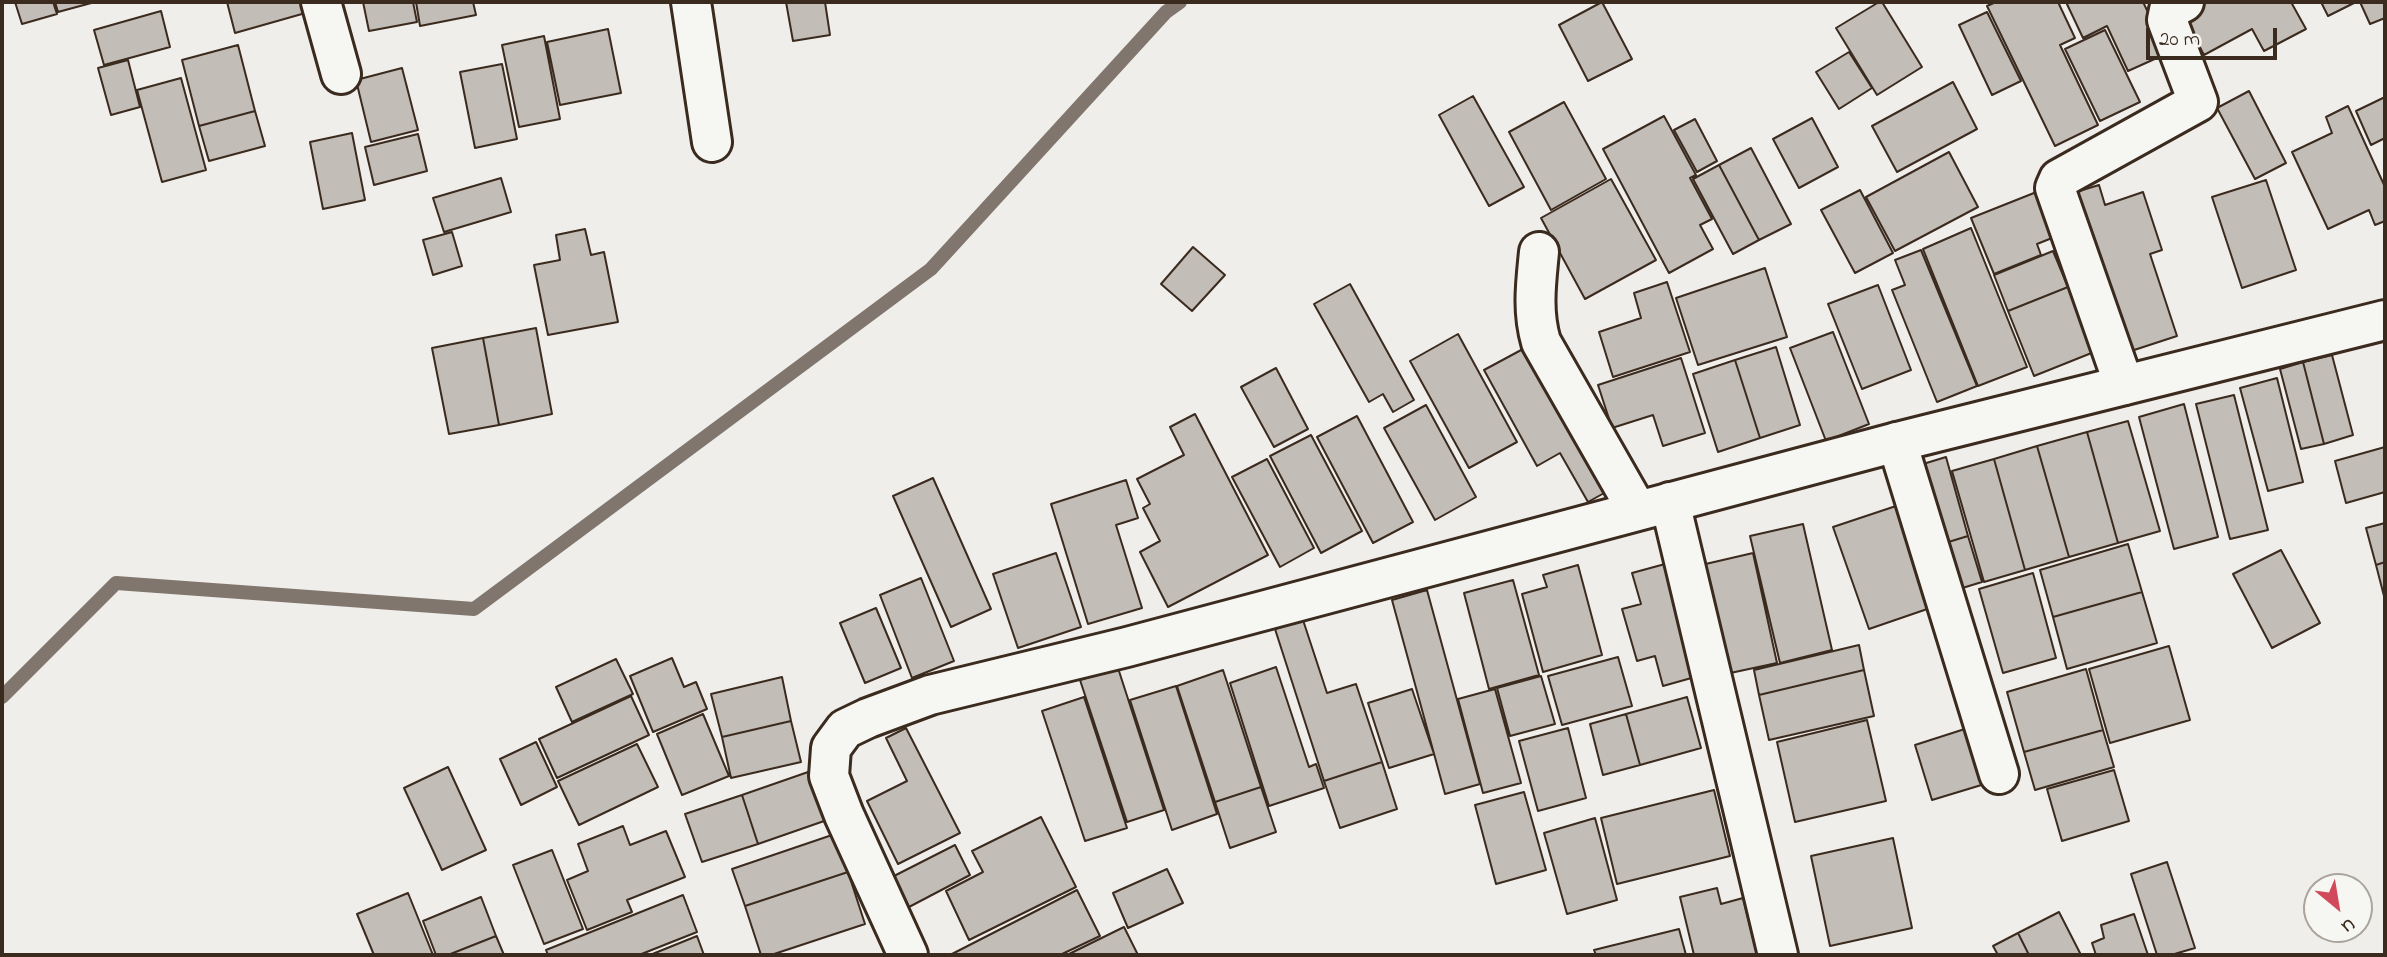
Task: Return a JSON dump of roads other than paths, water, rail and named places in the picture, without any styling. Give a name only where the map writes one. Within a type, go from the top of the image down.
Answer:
[{"type":"street","points":[[321,2],[341,74]]},
{"type":"street","points":[[691,2],[712,142]]},
{"type":"street","points":[[2124,385],[2055,188],[2059,179],[2198,102],[2167,20],[2169,10],[2184,2]]},
{"type":"street","points":[[1539,252],[1534,305],[1535,322],[1541,342],[1653,506],[1778,955]]},
{"type":"street","points":[[907,955],[844,815],[830,776],[831,748],[845,729],[868,718],[930,695],[1127,646],[1897,442],[2385,320]]},
{"type":"street","points":[[1897,442],[1999,774]]},
{"type":"waterway","points":[[2,697],[116,583],[474,609],[931,269],[1166,12],[1180,2]]}]
